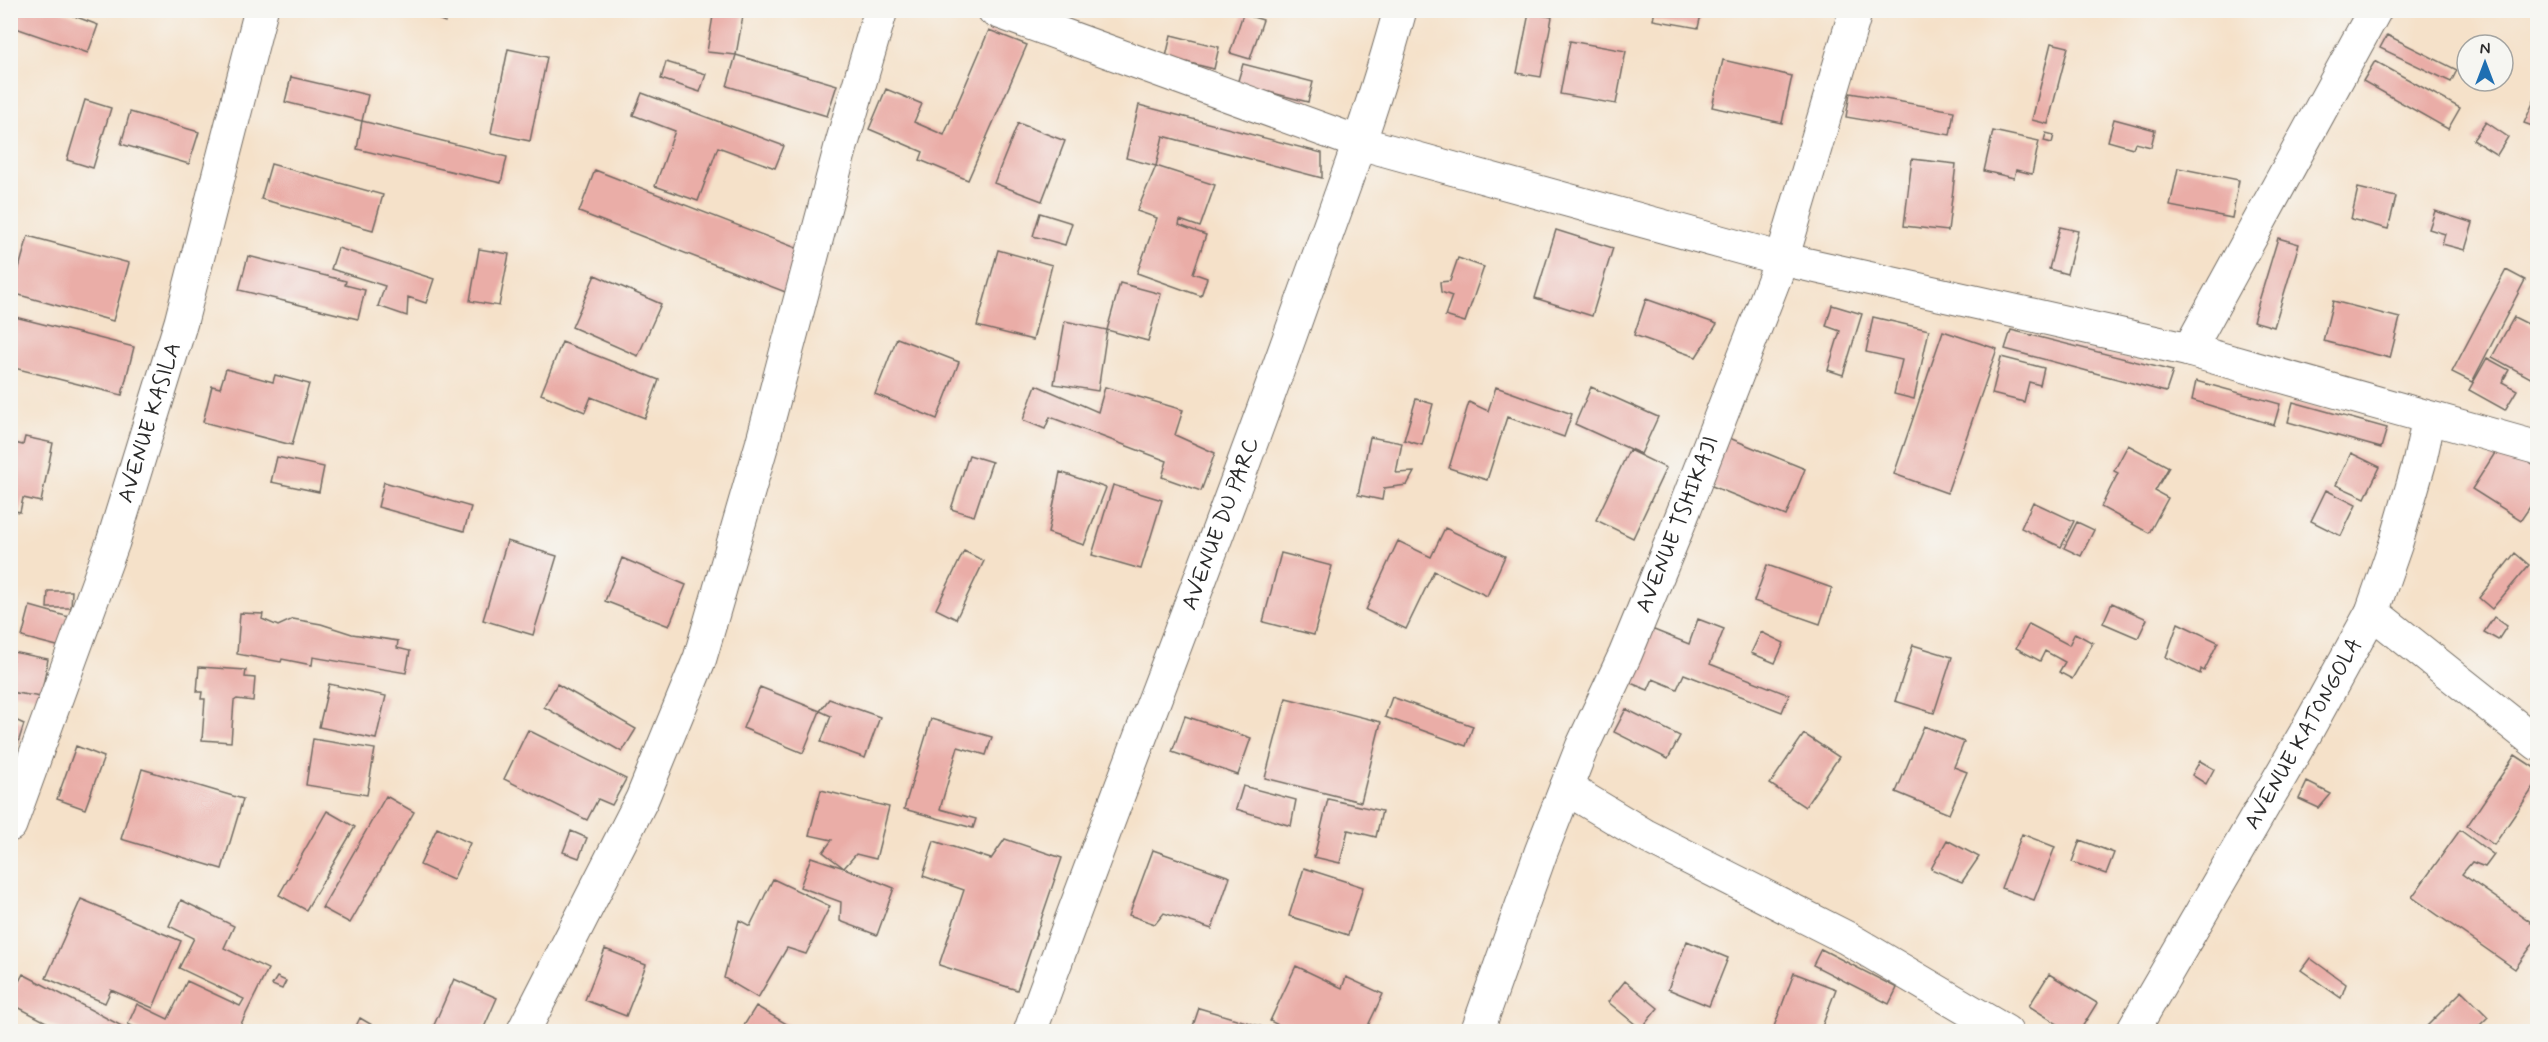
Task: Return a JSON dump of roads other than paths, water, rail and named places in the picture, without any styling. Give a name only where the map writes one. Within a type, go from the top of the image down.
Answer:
[{"type":"street","name":"AVENUE KASILA","points":[[10,825],[113,542],[178,333],[261,10]]},
{"type":"street","points":[[523,1032],[642,798],[700,657],[762,444],[840,150],[881,10]]},
{"type":"street","points":[[994,10],[1360,143],[1782,259],[2189,350],[2538,448]]},
{"type":"street","name":"AVENUE DU PARC","points":[[1030,1032],[1095,851],[1264,411],[1360,143],[1400,10]]},
{"type":"street","name":"AVENUE TSHIKAJI","points":[[1477,1032],[1582,747],[1625,655],[1676,531],[1782,259],[1856,10]]},
{"type":"street","points":[[2189,350],[2374,10]]},
{"type":"street","name":"AVENUE KATONGOLA","points":[[2132,1032],[2306,734],[2372,612],[2409,498],[2429,418]]},
{"type":"street","points":[[2372,612],[2538,744]]},
{"type":"street","points":[[1566,788],[1644,835],[1847,938],[2006,1032]]}]
